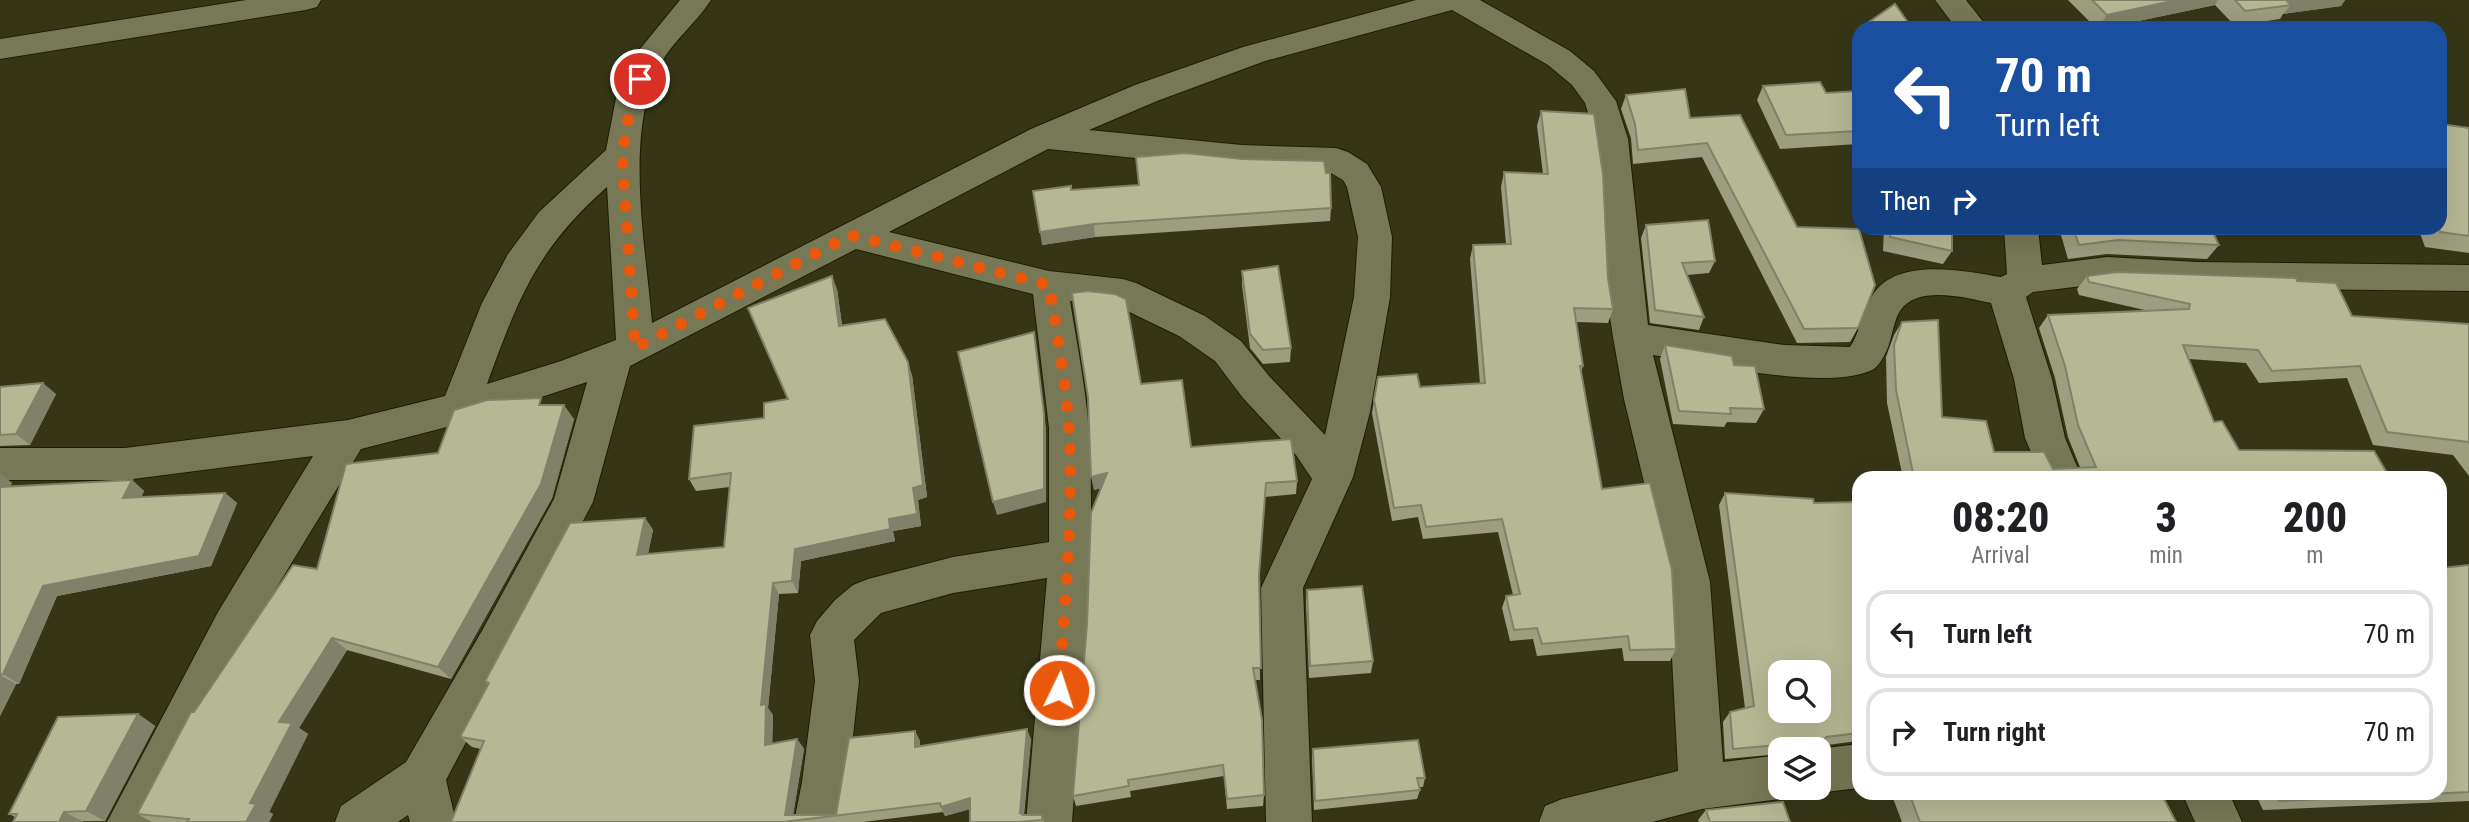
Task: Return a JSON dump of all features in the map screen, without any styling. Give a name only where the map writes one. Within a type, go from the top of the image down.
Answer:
[{"type":"street","points":[[0,49],[306,0]]},
{"type":"street","points":[[358,822],[422,778],[573,502],[624,353],[622,155],[632,98],[647,60],[696,0]]},
{"type":"street","points":[[0,464],[125,464],[348,436],[459,408],[624,353],[1043,136],[1197,72],[1454,0],[1559,58],[1583,78],[1600,102],[1612,139],[1618,188],[1624,292],[1631,337],[1643,399],[1689,582],[1702,788]]},
{"type":"street","points":[[1950,0],[1967,21]]},
{"type":"street","points":[[1043,136],[1242,157],[1335,160],[1355,172],[1364,187],[1375,237],[1372,297],[1351,412],[1333,477],[1282,588],[1289,822]]},
{"type":"street","points":[[459,408],[500,305],[531,246],[564,209],[622,155]]},
{"type":"street","points":[[851,235],[1049,285],[1123,293],[1192,326],[1228,351],[1256,387],[1310,444],[1333,477]]},
{"type":"street","points":[[2020,235],[2016,286],[2045,438],[2059,471]]},
{"type":"street","points":[[1631,337],[1812,362],[1851,362],[1868,353],[1884,306],[1903,289],[1923,284],[2016,286],[2107,270],[2341,278],[2469,278]]},
{"type":"street","points":[[1049,285],[1070,448],[1068,557],[1049,822]]},
{"type":"street","points":[[131,822],[248,598],[307,496],[348,436]]},
{"type":"street","points":[[817,822],[825,782],[837,681],[832,635],[850,614],[868,598],[913,585],[953,575],[1068,557]]},
{"type":"street","points":[[1831,769],[1852,766]]},
{"type":"street","points":[[422,778],[433,822]]},
{"type":"street","points":[[1562,822],[1702,788],[1768,779]]},
{"type":"street","points":[[2208,800],[2219,822]]},
{"type":"building","points":[[2092,0],[2177,0],[2107,15]]},
{"type":"building","points":[[2235,0],[2292,0],[2287,1],[2291,5],[2245,11]]},
{"type":"building","points":[[1895,4],[1907,21],[1870,21]]},
{"type":"building","points":[[1820,82],[1826,93],[1852,91],[1852,131],[1786,135],[1763,86]]},
{"type":"building","points":[[1685,89],[1690,118],[1740,115],[1797,227],[1852,229],[1852,235],[1861,235],[1875,285],[1858,328],[1804,329],[1707,143],[1638,150],[1635,124],[1626,95]]},
{"type":"building","points":[[1541,111],[1594,114],[1603,174],[1608,278],[1613,309],[1574,308],[1583,366],[1580,366],[1602,489],[1650,483],[1672,570],[1676,649],[1630,650],[1628,636],[1542,644],[1537,628],[1514,630],[1506,596],[1520,594],[1502,519],[1426,527],[1421,505],[1394,508],[1374,400],[1378,377],[1417,374],[1420,387],[1485,383],[1473,245],[1511,244],[1504,172],[1548,174]]},
{"type":"building","points":[[2447,125],[2469,128],[2469,236],[2447,233]]},
{"type":"building","points":[[1186,153],[1242,159],[1324,161],[1326,173],[1330,173],[1331,208],[1094,224],[1040,232],[1033,191],[1071,186],[1071,190],[1139,185],[1136,157]]},
{"type":"building","points":[[1708,220],[1715,261],[1682,263],[1704,317],[1655,310],[1646,225]]},
{"type":"building","points":[[1952,235],[1952,251],[1890,237]]},
{"type":"building","points":[[2075,235],[2214,235],[2219,245],[2118,240],[2079,245]]},
{"type":"building","points":[[1278,266],[1291,348],[1263,350],[1250,334],[1242,271]]},
{"type":"building","points":[[2117,272],[2296,278],[2297,281],[2336,283],[2352,316],[2469,324],[2469,443],[2387,432],[2360,366],[2272,371],[2258,350],[2183,345],[2214,422],[2222,421],[2239,450],[2374,451],[2386,471],[1913,471],[1896,390],[1894,345],[1902,322],[1938,320],[1942,417],[1986,421],[1994,452],[2044,452],[2053,469],[2096,467],[2078,425],[2065,366],[2048,315],[2189,309],[2190,304],[2089,282],[2087,276]]},
{"type":"building","points":[[832,276],[839,326],[885,319],[908,362],[923,485],[913,488],[917,514],[889,519],[890,529],[795,549],[792,581],[773,583],[761,705],[766,704],[765,745],[797,739],[785,815],[836,815],[849,738],[915,731],[915,747],[1027,729],[1020,813],[1042,815],[1042,820],[970,822],[970,798],[941,807],[940,803],[783,822],[451,822],[484,741],[460,737],[489,683],[485,681],[570,523],[645,518],[637,555],[724,547],[731,473],[689,479],[694,426],[764,418],[764,403],[788,399],[748,308]]},
{"type":"building","points":[[1087,291],[1115,294],[1126,299],[1141,384],[1182,380],[1191,447],[1291,439],[1297,481],[1266,483],[1259,575],[1261,668],[1253,668],[1262,720],[1264,795],[1227,799],[1223,765],[1128,780],[1129,786],[1073,796],[1087,624],[1091,513],[1107,473],[1091,477],[1088,397],[1072,293]]},
{"type":"building","points":[[1034,332],[1044,414],[1044,489],[993,502],[958,352]]},
{"type":"building","points":[[1665,345],[1732,356],[1734,365],[1755,366],[1764,409],[1730,408],[1731,414],[1679,411]]},
{"type":"building","points":[[43,383],[16,434],[0,435],[0,387]]},
{"type":"building","points":[[541,398],[539,405],[564,405],[541,484],[438,667],[332,638],[279,722],[292,723],[250,803],[256,804],[246,822],[187,822],[189,819],[137,814],[191,712],[194,712],[293,565],[317,569],[346,464],[438,453],[454,410],[487,400]]},
{"type":"building","points":[[132,480],[123,498],[225,493],[199,556],[43,586],[3,674],[0,675],[0,487]]},
{"type":"building","points":[[1725,493],[1813,499],[1814,503],[1852,502],[1852,734],[1826,737],[1768,737],[1768,746],[1733,749],[1730,712],[1754,706]]},
{"type":"building","points":[[2469,565],[2469,792],[2447,793],[2447,567]]},
{"type":"building","points":[[1362,586],[1373,661],[1310,666],[1307,590]]},
{"type":"building","points":[[138,714],[86,811],[64,812],[59,822],[13,822],[17,814],[9,814],[58,717]]},
{"type":"building","points":[[1418,740],[1425,778],[1417,778],[1420,790],[1315,801],[1313,749]]},
{"type":"building","points":[[1912,800],[2165,800],[2176,822],[1920,822]]},
{"type":"building","points":[[1783,802],[1790,822],[1710,822],[1706,810]]},
{"type":"route","points":[[640,79],[632,98],[622,155],[635,348],[851,235],[1049,285],[1070,448],[1068,557],[1059,690]]}]
